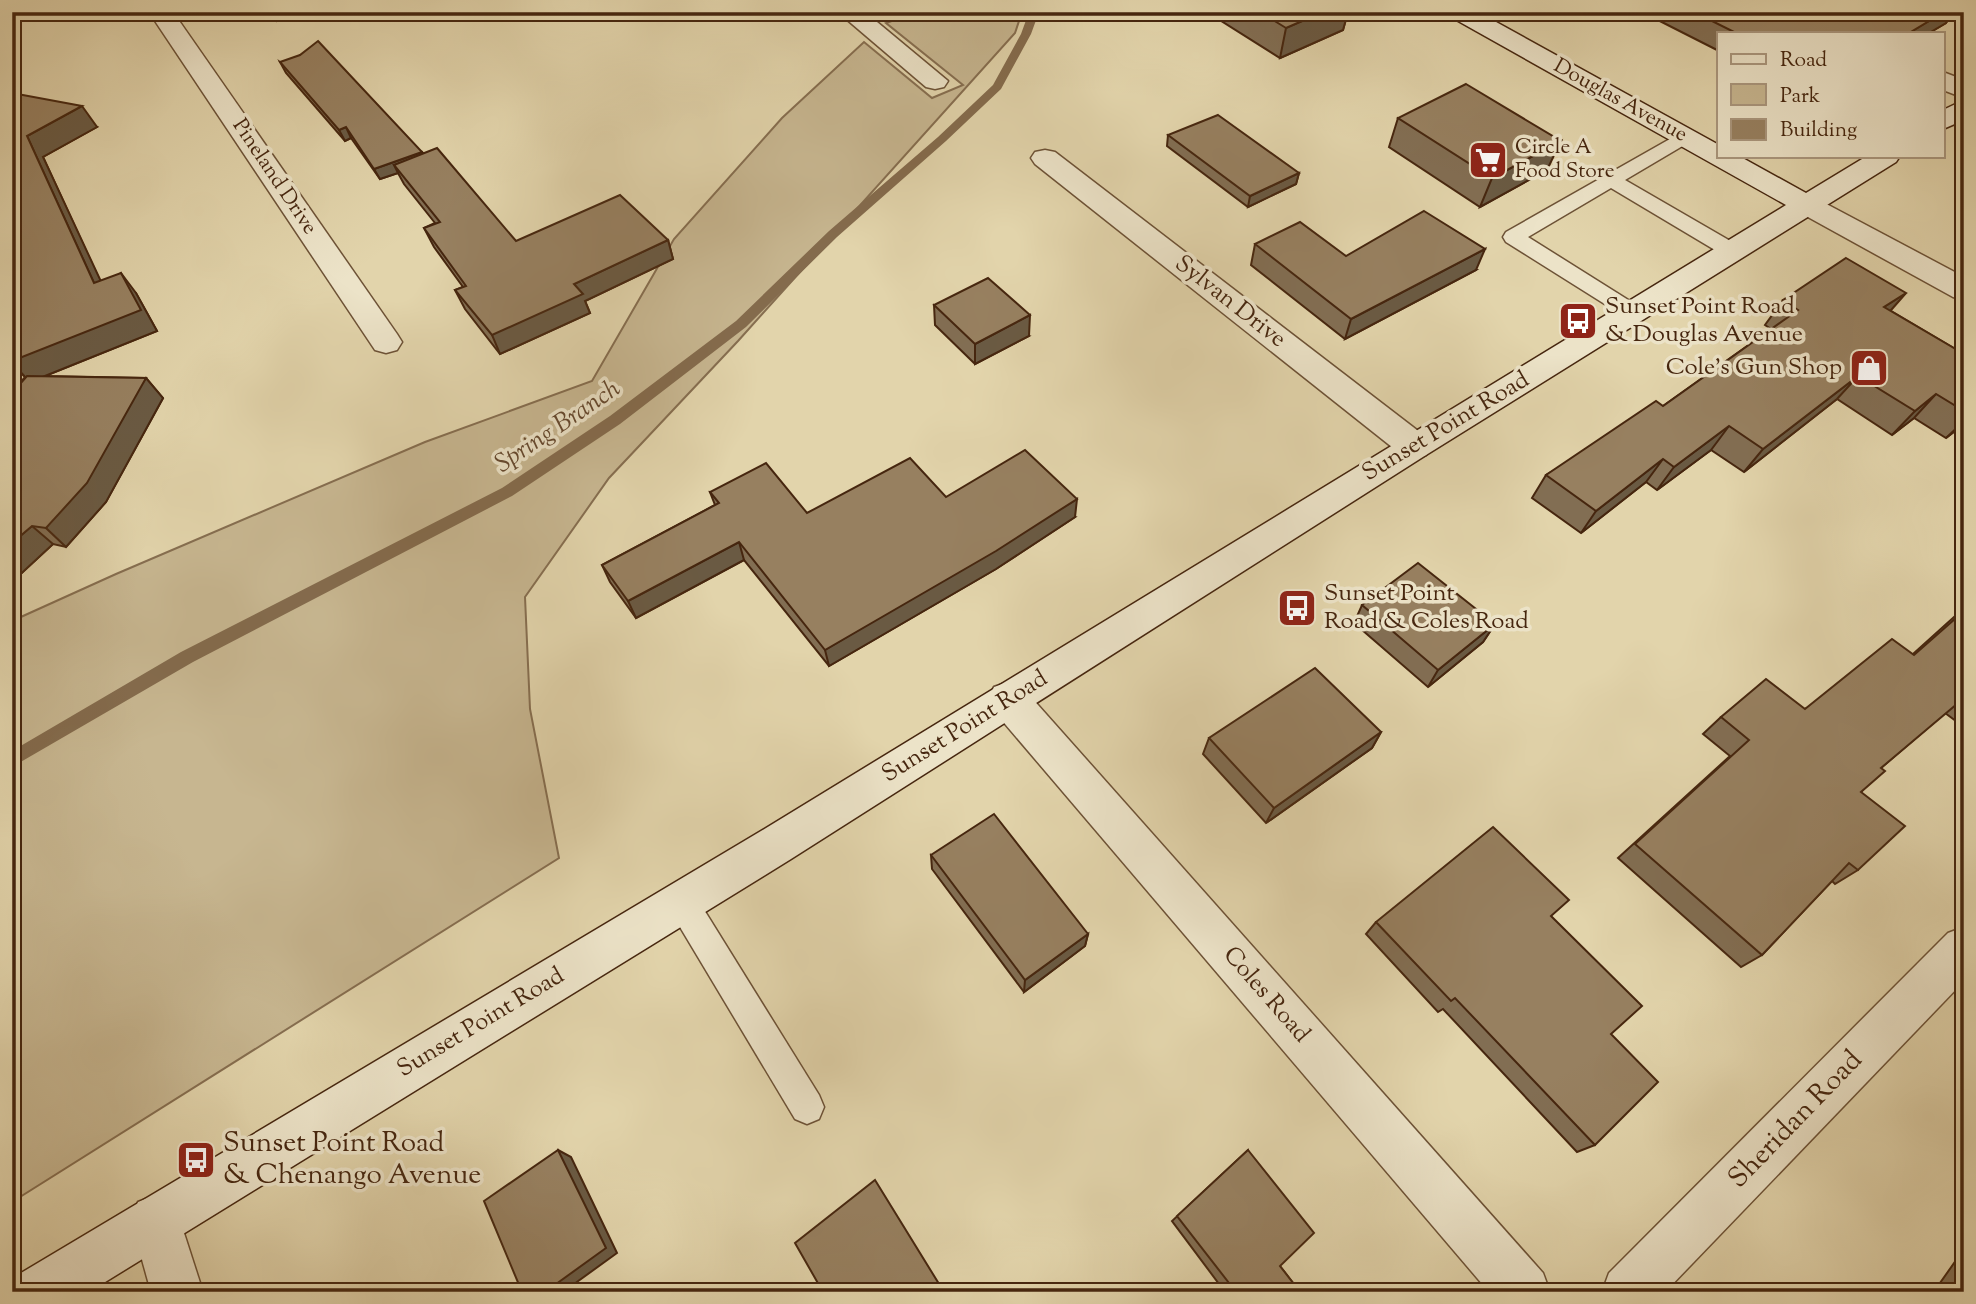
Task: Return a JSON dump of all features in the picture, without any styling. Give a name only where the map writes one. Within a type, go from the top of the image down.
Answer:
[{"type":"street","name":"Pineland Drive","points":[[161,12],[387,342]]},
{"type":"street","points":[[850,12],[935,81]]},
{"type":"street","name":"Douglas Avenue","points":[[1460,12],[1717,155]]},
{"type":"street","points":[[1944,80],[1964,90]]},
{"type":"street","points":[[1944,120],[1964,108]]},
{"type":"street","name":"Sylvan Drive","points":[[1045,158],[1414,446]]},
{"type":"street","name":"Douglas Avenue","points":[[1722,158],[1964,290]]},
{"type":"street","name":"Sunset Point Road","points":[[40,1292],[682,902],[1883,158]]},
{"type":"street","name":"Coles Road","points":[[1009,699],[1524,1292]]},
{"type":"street","name":"Sheridan Road","points":[[1628,1292],[1964,949]]},
{"type":"street","points":[[156,1220],[177,1292]]},
{"type":"lane","points":[[1634,313],[1513,237],[1684,137]]},
{"type":"lane","points":[[1611,180],[1732,251]]},
{"type":"lane","points":[[682,902],[807,1107]]},
{"type":"green space","points":[[917,12],[1022,12],[1015,33],[738,341],[609,478],[525,597],[530,709],[559,858],[12,1202],[12,621],[425,442],[592,381],[674,239],[782,118],[864,42],[932,98],[963,85],[886,23]]},
{"type":"building","points":[[1260,12],[1323,12],[1286,28]]},
{"type":"building","points":[[1694,12],[1831,12],[1837,15],[1944,12],[1911,32],[1734,32]]},
{"type":"building","points":[[318,41],[422,152],[374,169],[346,127],[339,130],[280,62],[300,55]]},
{"type":"building","points":[[1466,84],[1561,141],[1492,178],[1398,118]]},
{"type":"building","points":[[12,93],[82,106],[27,136],[94,283],[121,273],[141,310],[12,361]]},
{"type":"building","points":[[1218,115],[1299,173],[1250,196],[1168,135]]},
{"type":"building","points":[[437,148],[516,241],[620,195],[668,240],[574,284],[583,294],[492,335],[455,290],[466,286],[424,228],[440,222],[394,165]]},
{"type":"building","points":[[1424,211],[1485,249],[1351,319],[1255,244],[1300,222],[1346,256]]},
{"type":"building","points":[[1846,258],[1906,293],[1884,307],[1964,354],[1964,411],[1936,394],[1915,411],[1858,376],[1763,449],[1729,426],[1674,467],[1663,459],[1596,511],[1546,475],[1656,401],[1663,406],[1798,310],[1783,300]]},
{"type":"building","points":[[988,278],[1030,315],[975,344],[934,305]]},
{"type":"building","points":[[27,376],[146,378],[87,483],[46,528],[32,526],[12,543],[12,393]]},
{"type":"building","points":[[1025,450],[1077,499],[996,551],[825,650],[739,542],[628,601],[602,565],[719,503],[710,492],[766,463],[807,513],[910,458],[946,497]]},
{"type":"building","points":[[1418,563],[1495,624],[1438,670],[1362,605]]},
{"type":"building","points":[[1964,611],[1964,698],[1881,768],[1885,771],[1861,792],[1905,826],[1858,870],[1849,863],[1762,955],[1635,844],[1749,740],[1721,717],[1766,679],[1805,709],[1892,639],[1914,655]]},
{"type":"building","points":[[1315,668],[1381,732],[1274,808],[1209,738]]},
{"type":"building","points":[[994,814],[1088,934],[1025,980],[931,855]]},
{"type":"building","points":[[1493,827],[1569,900],[1551,916],[1642,1006],[1611,1034],[1658,1082],[1595,1145],[1455,998],[1451,1001],[1376,922]]},
{"type":"building","points":[[558,1150],[606,1248],[545,1292],[522,1292],[484,1201]]},
{"type":"building","points":[[1248,1150],[1314,1233],[1280,1266],[1300,1292],[1236,1292],[1177,1216]]},
{"type":"building","points":[[875,1180],[944,1292],[823,1292],[795,1243]]},
{"type":"waterway","name":"Spring Branch","points":[[12,760],[187,657],[507,492],[615,420],[741,324],[833,234],[997,87],[1026,34],[1034,12]]},
{"type":"place","name":"Circle A Food Store","points":[[1488,160]]},
{"type":"place","name":"Sunset Point Road & Douglas Avenue","points":[[1578,321]]},
{"type":"place","name":"Cole's Gun Shop","points":[[1869,368]]},
{"type":"place","name":"Sunset Point Road & Coles Road","points":[[1297,608]]},
{"type":"place","name":"Sunset Point Road & Chenango Avenue","points":[[196,1160]]}]
